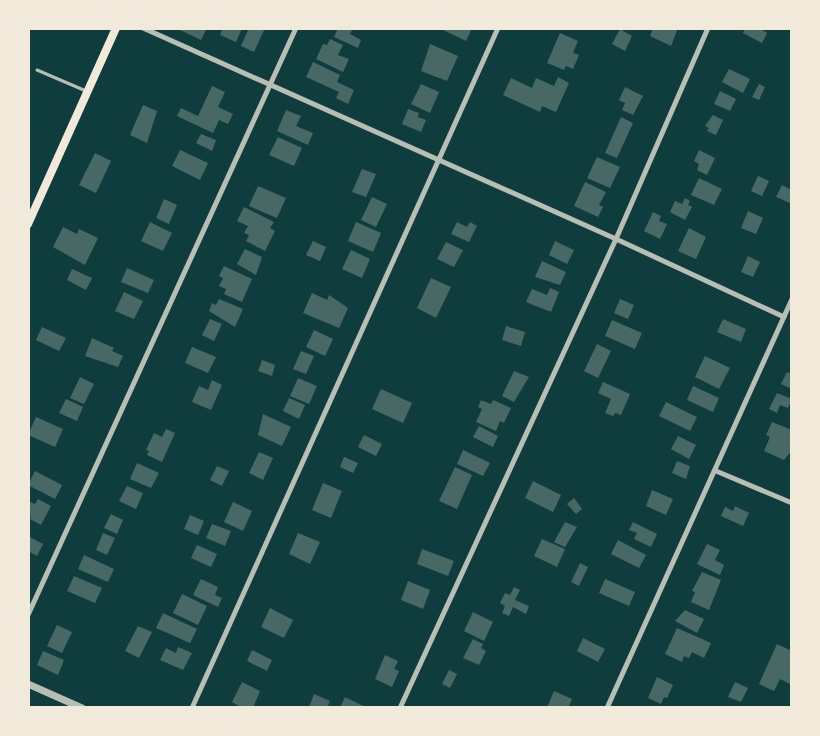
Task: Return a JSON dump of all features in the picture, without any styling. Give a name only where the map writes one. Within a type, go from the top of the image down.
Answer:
[{"type":"main road","points":[[28,224],[116,28]]},
{"type":"street","points":[[143,28],[270,87],[616,239],[784,317]]},
{"type":"street","points":[[28,615],[296,28]]},
{"type":"street","points":[[192,708],[498,28]]},
{"type":"street","points":[[400,708],[616,239],[708,28]]},
{"type":"street","points":[[607,708],[792,299]]},
{"type":"street","points":[[716,471],[792,503]]},
{"type":"street","points":[[28,684],[82,708]]},
{"type":"lane","points":[[37,70],[88,92]]},
{"type":"building","points":[[176,28],[207,28],[201,40]]},
{"type":"building","points":[[223,28],[242,28],[236,42],[220,35]]},
{"type":"building","points":[[249,28],[265,28],[254,52],[241,46]]},
{"type":"building","points":[[338,28],[353,28],[350,34],[361,40],[358,48],[334,37]]},
{"type":"building","points":[[439,28],[472,28],[466,41]]},
{"type":"building","points":[[653,28],[678,28],[671,46],[650,36]]},
{"type":"building","points":[[745,28],[759,28],[767,33],[762,43],[743,33]]},
{"type":"building","points":[[620,29],[632,36],[625,51],[612,44]]},
{"type":"building","points":[[560,33],[578,41],[573,53],[579,55],[573,69],[566,66],[564,70],[547,63]]},
{"type":"building","points":[[330,39],[343,45],[338,55],[349,59],[343,72],[316,59],[323,44],[327,45]]},
{"type":"building","points":[[430,44],[458,56],[447,81],[421,71]]},
{"type":"building","points":[[313,62],[340,75],[337,82],[354,90],[348,104],[336,98],[339,92],[306,77]]},
{"type":"building","points":[[729,69],[750,79],[743,93],[722,82]]},
{"type":"building","points":[[558,77],[569,83],[556,112],[542,106],[540,112],[503,95],[511,78],[532,88],[536,78],[554,86]]},
{"type":"building","points":[[421,84],[439,92],[430,113],[411,104]]},
{"type":"building","points":[[759,84],[765,87],[759,100],[752,97]]},
{"type":"building","points":[[212,86],[225,92],[218,107],[233,114],[228,124],[219,120],[213,133],[177,116],[181,108],[198,116]]},
{"type":"building","points":[[625,87],[643,96],[633,115],[622,110],[625,103],[619,100]]},
{"type":"building","points":[[720,91],[736,99],[730,111],[714,104]]},
{"type":"building","points":[[143,105],[157,111],[147,143],[130,135]]},
{"type":"building","points":[[408,109],[419,113],[418,117],[426,120],[421,132],[402,124]]},
{"type":"building","points":[[286,110],[301,116],[296,126],[313,133],[308,145],[277,131]]},
{"type":"building","points":[[713,115],[723,120],[716,135],[707,131],[709,128],[705,126]]},
{"type":"building","points":[[621,117],[633,123],[617,158],[605,153]]},
{"type":"building","points":[[201,134],[216,140],[212,151],[196,143]]},
{"type":"building","points":[[278,137],[302,148],[294,166],[269,155]]},
{"type":"building","points":[[180,150],[208,163],[200,180],[172,166]]},
{"type":"building","points":[[699,150],[715,158],[707,175],[697,170],[699,164],[694,161]]},
{"type":"building","points":[[95,153],[111,161],[96,193],[79,185]]},
{"type":"building","points":[[597,157],[620,167],[610,188],[587,178]]},
{"type":"building","points":[[362,169],[376,174],[366,197],[352,192]]},
{"type":"building","points":[[758,176],[769,181],[762,196],[751,191]]},
{"type":"building","points":[[699,178],[722,189],[714,205],[691,195]]},
{"type":"building","points":[[585,182],[606,192],[599,205],[603,207],[598,217],[574,206]]},
{"type":"building","points":[[782,185],[792,190],[792,204],[776,197]]},
{"type":"building","points":[[258,186],[286,198],[277,218],[249,206]]},
{"type":"building","points":[[372,197],[387,204],[376,227],[361,220]]},
{"type":"building","points":[[685,198],[690,201],[688,205],[692,207],[685,220],[670,212],[675,201],[682,204]]},
{"type":"building","points":[[164,199],[177,205],[169,224],[156,218]]},
{"type":"building","points":[[244,207],[274,222],[270,228],[275,231],[265,251],[246,241],[249,235],[244,233],[248,226],[237,221]]},
{"type":"building","points":[[748,211],[763,218],[756,234],[741,228]]},
{"type":"building","points":[[653,212],[661,216],[659,221],[667,224],[660,239],[644,231]]},
{"type":"building","points":[[150,222],[172,233],[163,251],[141,241]]},
{"type":"building","points":[[356,222],[381,233],[373,252],[348,241]]},
{"type":"building","points":[[457,222],[467,227],[470,222],[477,226],[469,242],[451,234]]},
{"type":"building","points":[[63,227],[77,234],[79,229],[98,238],[85,265],[53,247]]},
{"type":"building","points":[[689,228],[706,237],[696,259],[678,251]]},
{"type":"building","points":[[313,241],[326,247],[320,261],[306,255]]},
{"type":"building","points":[[555,241],[574,250],[567,264],[549,255]]},
{"type":"building","points":[[446,242],[463,250],[454,267],[437,259]]},
{"type":"building","points":[[245,249],[262,257],[256,275],[237,264]]},
{"type":"building","points":[[351,250],[370,259],[362,278],[342,269]]},
{"type":"building","points":[[748,256],[760,262],[753,277],[741,272]]},
{"type":"building","points":[[542,261],[566,272],[560,285],[535,277]]},
{"type":"building","points":[[224,266],[252,279],[242,302],[224,294],[226,289],[219,286],[223,278],[219,276]]},
{"type":"building","points":[[127,268],[154,280],[148,293],[121,282]]},
{"type":"building","points":[[72,269],[92,278],[86,290],[67,280]]},
{"type":"building","points":[[431,278],[451,287],[436,318],[417,308]]},
{"type":"building","points":[[550,288],[559,292],[551,312],[526,302],[532,289],[547,295]]},
{"type":"building","points":[[124,292],[143,301],[134,319],[115,311]]},
{"type":"building","points":[[312,293],[327,300],[329,295],[348,308],[339,328],[303,313]]},
{"type":"building","points":[[219,299],[243,309],[235,327],[209,311],[212,303],[216,305]]},
{"type":"building","points":[[620,299],[634,305],[628,319],[614,313]]},
{"type":"building","points":[[210,319],[222,324],[214,341],[202,335]]},
{"type":"building","points":[[723,319],[746,329],[741,342],[717,332]]},
{"type":"building","points":[[612,320],[642,333],[635,349],[605,336]]},
{"type":"building","points":[[506,326],[525,332],[521,346],[502,340]]},
{"type":"building","points":[[42,327],[66,338],[59,351],[36,340]]},
{"type":"building","points":[[314,330],[333,339],[325,356],[306,347]]},
{"type":"building","points":[[92,338],[114,348],[112,351],[123,356],[118,367],[85,356]]},
{"type":"building","points":[[597,344],[611,351],[598,378],[584,371]]},
{"type":"building","points":[[192,347],[216,357],[208,373],[185,363]]},
{"type":"building","points":[[301,351],[314,356],[306,374],[293,369]]},
{"type":"building","points":[[705,356],[730,368],[719,389],[695,377]]},
{"type":"building","points":[[262,360],[275,365],[272,376],[258,371]]},
{"type":"building","points":[[514,371],[529,377],[514,402],[502,396]]},
{"type":"building","points":[[787,372],[792,374],[792,389],[781,384]]},
{"type":"building","points":[[80,377],[94,384],[84,404],[70,398]]},
{"type":"building","points":[[298,378],[317,386],[309,404],[290,396]]},
{"type":"building","points":[[212,380],[222,385],[211,410],[192,402],[199,386],[208,390]]},
{"type":"building","points":[[603,382],[630,394],[621,415],[615,413],[613,416],[605,413],[611,399],[598,393]]},
{"type":"building","points":[[693,386],[719,398],[713,412],[687,400]]},
{"type":"building","points":[[381,389],[412,403],[403,423],[372,409]]},
{"type":"building","points":[[777,393],[792,399],[788,408],[780,405],[777,413],[769,409]]},
{"type":"building","points":[[289,398],[305,405],[299,419],[283,411]]},
{"type":"building","points":[[66,399],[83,407],[77,421],[59,413]]},
{"type":"building","points":[[481,400],[491,404],[493,400],[511,408],[504,423],[500,421],[496,431],[476,422],[482,409],[478,407]]},
{"type":"building","points":[[666,402],[697,417],[690,431],[659,416]]},
{"type":"building","points":[[263,414],[291,427],[282,446],[258,435]]},
{"type":"building","points":[[36,417],[63,429],[55,447],[28,435]]},
{"type":"building","points":[[772,422],[792,430],[792,450],[784,460],[764,451],[770,437],[766,435]]},
{"type":"building","points":[[479,426],[498,436],[493,447],[473,437]]},
{"type":"building","points":[[166,429],[175,433],[162,462],[147,455],[149,451],[146,450],[154,433],[162,437]]},
{"type":"building","points":[[364,435],[382,444],[376,456],[358,447]]},
{"type":"building","points":[[678,436],[696,445],[689,459],[671,449]]},
{"type":"building","points":[[463,450],[490,463],[483,476],[457,464]]},
{"type":"building","points":[[259,452],[273,458],[263,480],[249,473]]},
{"type":"building","points":[[344,457],[358,463],[353,473],[340,467]]},
{"type":"building","points":[[677,461],[690,466],[686,479],[672,473]]},
{"type":"building","points":[[137,463],[159,473],[151,488],[130,479]]},
{"type":"building","points":[[217,466],[229,471],[222,486],[210,480]]},
{"type":"building","points":[[455,467],[472,475],[457,509],[439,501]]},
{"type":"building","points":[[35,471],[62,485],[55,499],[28,485]]},
{"type":"building","points":[[533,481],[561,495],[553,512],[525,498]]},
{"type":"building","points":[[323,483],[342,491],[331,518],[312,510]]},
{"type":"building","points":[[127,486],[143,493],[136,509],[119,501]]},
{"type":"building","points":[[652,490],[673,499],[666,515],[646,506]]},
{"type":"building","points":[[574,498],[582,509],[576,514],[567,504]]},
{"type":"building","points":[[38,499],[51,506],[41,525],[30,519],[31,516],[28,514],[28,501],[35,504]]},
{"type":"building","points":[[233,502],[252,511],[243,531],[224,522]]},
{"type":"building","points":[[735,506],[749,513],[743,526],[721,516],[725,507],[733,511]]},
{"type":"building","points":[[111,514],[123,520],[117,534],[104,528]]},
{"type":"building","points":[[190,515],[204,521],[198,535],[184,529]]},
{"type":"building","points":[[565,522],[577,527],[565,547],[554,542]]},
{"type":"building","points":[[633,522],[657,534],[651,547],[634,539],[637,533],[629,530]]},
{"type":"building","points":[[212,524],[231,531],[225,546],[206,538]]},
{"type":"building","points":[[103,533],[115,538],[107,555],[96,550]]},
{"type":"building","points":[[298,533],[320,542],[310,564],[289,554]]},
{"type":"building","points":[[28,536],[43,544],[37,556],[28,551]]},
{"type":"building","points":[[542,539],[565,549],[557,567],[534,556]]},
{"type":"building","points":[[618,540],[646,555],[639,568],[611,554]]},
{"type":"building","points":[[707,544],[720,550],[715,560],[724,565],[720,575],[697,564]]},
{"type":"building","points":[[197,545],[217,554],[211,567],[191,558]]},
{"type":"building","points":[[422,549],[454,561],[448,576],[417,564]]},
{"type":"building","points":[[84,555],[114,569],[108,582],[78,569]]},
{"type":"building","points":[[580,563],[588,567],[579,586],[571,582]]},
{"type":"building","points":[[702,572],[721,580],[709,610],[691,602],[695,592],[692,591]]},
{"type":"building","points":[[74,576],[102,588],[95,603],[67,591]]},
{"type":"building","points":[[201,579],[218,587],[215,595],[222,598],[218,607],[193,595]]},
{"type":"building","points":[[605,579],[635,592],[629,606],[599,593]]},
{"type":"building","points":[[408,581],[430,590],[423,609],[401,600]]},
{"type":"building","points":[[514,587],[520,590],[515,600],[529,606],[526,614],[513,607],[509,616],[502,613],[505,606],[500,603],[505,593],[510,595]]},
{"type":"building","points":[[182,594],[207,606],[198,625],[173,613]]},
{"type":"building","points":[[270,608],[293,620],[284,638],[261,627]]},
{"type":"building","points":[[685,610],[704,619],[697,633],[675,621]]},
{"type":"building","points":[[473,612],[493,622],[484,641],[464,631]]},
{"type":"building","points":[[163,613],[197,629],[190,643],[156,628]]},
{"type":"building","points":[[57,625],[72,632],[62,653],[47,646]]},
{"type":"building","points":[[138,626],[152,632],[139,658],[125,651]]},
{"type":"building","points":[[677,628],[711,643],[704,658],[692,652],[689,658],[684,656],[682,662],[665,654]]},
{"type":"building","points":[[583,638],[605,649],[598,662],[577,651]]},
{"type":"building","points":[[473,639],[483,644],[481,648],[486,651],[479,665],[463,658]]},
{"type":"building","points":[[777,644],[792,651],[792,682],[790,684],[780,679],[774,691],[759,684]]},
{"type":"building","points":[[178,647],[192,653],[183,670],[160,660],[166,648],[176,653]]},
{"type":"building","points":[[252,650],[272,660],[267,671],[247,661]]},
{"type":"building","points":[[43,651],[64,660],[58,675],[37,665]]},
{"type":"building","points":[[385,655],[398,661],[394,669],[399,671],[392,687],[375,679]]},
{"type":"building","points":[[449,670],[457,674],[450,688],[442,684]]},
{"type":"building","points":[[657,677],[673,685],[667,698],[664,697],[661,704],[648,698]]},
{"type":"building","points":[[242,682],[260,691],[253,708],[243,708],[232,702]]},
{"type":"building","points":[[735,682],[748,688],[741,702],[728,697]]},
{"type":"building","points":[[554,691],[572,699],[568,708],[547,708]]},
{"type":"building","points":[[314,694],[330,701],[327,708],[309,707]]},
{"type":"building","points":[[345,697],[367,708],[340,708]]}]
